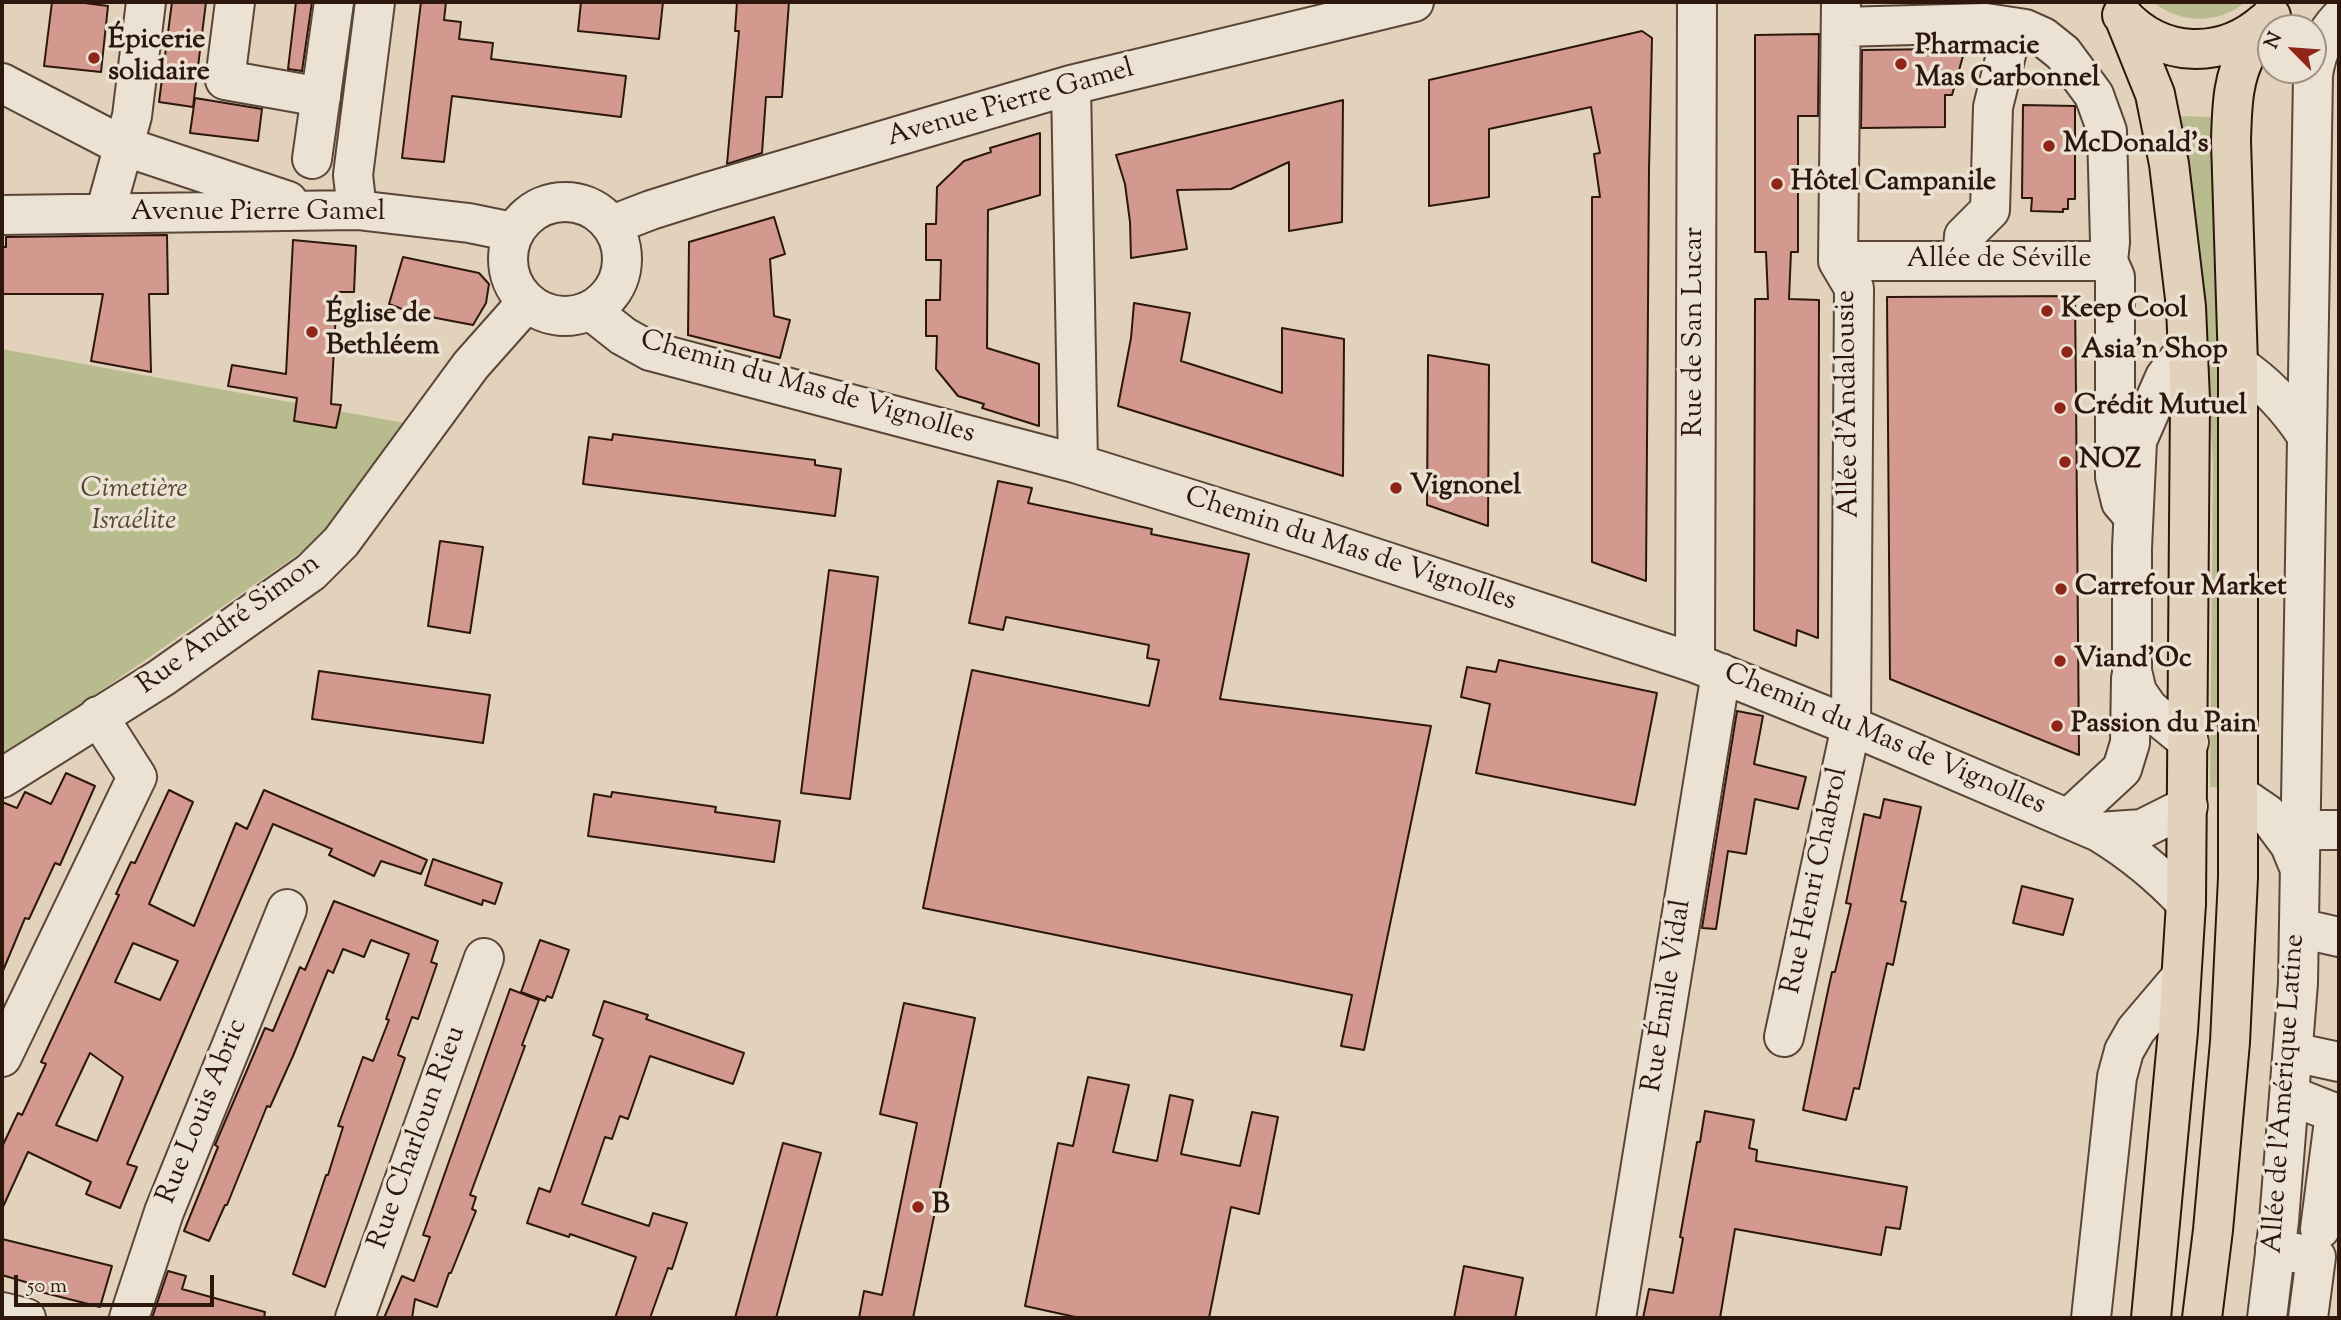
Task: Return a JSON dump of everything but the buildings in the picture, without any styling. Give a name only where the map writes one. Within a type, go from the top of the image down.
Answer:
[{"type":"main road","points":[[2119,9],[2134,27],[2157,41],[2193,50],[2221,47],[2243,38],[2276,9]]},
{"type":"main road","points":[[2119,9],[2155,94],[2171,177],[2186,307],[2190,400],[2186,903],[2151,1318]]},
{"type":"main road","points":[[2202,1318],[2230,1042],[2239,795],[2238,365],[2231,141],[2233,93],[2248,50],[2276,9]]},
{"type":"street","points":[[105,213],[132,116],[146,2]]},
{"type":"street","points":[[235,2],[225,80],[321,97]]},
{"type":"street","points":[[312,159],[334,2]]},
{"type":"street","points":[[357,211],[353,175],[375,2]]},
{"type":"street","name":"Avenue Pierre Gamel","points":[[612,225],[696,195],[1071,85],[1414,2]]},
{"type":"street","name":"Rue de San Lucar","points":[[1697,2],[1708,668]]},
{"type":"street","points":[[1841,14],[1986,23],[2025,29],[2043,37],[2063,53],[2094,95],[2107,131],[2110,242],[2108,261]]},
{"type":"street","name":"Allée d'Andalousie","points":[[1841,14],[1838,261],[1854,288],[1851,726]]},
{"type":"street","name":"Allée de l'Amérique Latine","points":[[2267,1318],[2277,1235],[2298,983],[2301,830],[2322,520],[2307,436],[2313,75],[2315,59],[2321,46],[2339,19]]},
{"type":"street","points":[[1962,261],[1964,236],[1990,210],[1993,107],[2013,27]]},
{"type":"street","points":[[2,83],[123,146],[316,211]]},
{"type":"street","points":[[1071,85],[1078,464]]},
{"type":"street","points":[[123,146],[202,212]]},
{"type":"street","points":[[561,201],[590,206],[612,225],[622,248],[621,273],[610,295],[590,310],[568,316],[546,313],[527,302],[512,281],[507,256],[513,232],[533,210],[561,201]]},
{"type":"street","name":"Avenue Pierre Gamel","points":[[2,215],[357,211],[469,222],[513,232]]},
{"type":"street","name":"Allée de Séville","points":[[1838,261],[2108,261],[2115,277],[2115,477],[2121,502],[2133,516]]},
{"type":"street","name":"Rue André Simon","points":[[2,778],[161,678],[311,572],[341,542],[471,365],[527,302]]},
{"type":"street","name":"Chemin du Mas de Vignolles","points":[[590,310],[623,336],[650,351],[1078,464],[1325,541],[1708,668],[2084,825],[2142,860],[2186,903]]},
{"type":"street","name":"Allée de Séville","points":[[2084,825],[2083,808],[2122,769],[2130,743],[2133,516],[2137,441],[2165,377],[2188,347]]},
{"type":"street","points":[[2238,365],[2259,379],[2278,397],[2307,436]]},
{"type":"street","name":"Rue Émile Vidal","points":[[1616,1318],[1708,668]]},
{"type":"street","name":"Allée de Séville","points":[[2132,671],[2137,692],[2149,709],[2189,742]]},
{"type":"street","points":[[2,1057],[137,777],[98,716]]},
{"type":"street","name":"Rue Henri Chabrol","points":[[1784,1037],[1851,726]]},
{"type":"street","name":"Allée de l'Amérique Latine","points":[[2239,795],[2267,814],[2290,845],[2299,869]]},
{"type":"street","name":"Chemin du Mas de Vignolles","points":[[2084,825],[2141,829],[2188,806]]},
{"type":"street","points":[[2301,830],[2339,830]]},
{"type":"street","name":"Rue Louis Abric","points":[[129,1318],[164,1212],[287,909]]},
{"type":"street","points":[[2299,928],[2339,937]]},
{"type":"street","name":"Rue Charloun Rieu","points":[[355,1318],[484,958]]},
{"type":"street","points":[[2091,1318],[2118,1077],[2124,1051],[2144,1021],[2181,977]]},
{"type":"street","points":[[2293,1052],[2339,1062]]},
{"type":"street","points":[[2289,1096],[2335,1114],[2329,1245],[2308,1318]]},
{"type":"street","points":[[2277,1235],[2329,1245]]},
{"type":"street","points":[[2,1312],[26,1318]]},
{"type":"green space","points":[[2153,2],[2245,2],[2223,15],[2199,19],[2175,15]]},
{"type":"green space","points":[[2176,116],[2219,117],[2227,788],[2210,787],[2213,464],[2203,290]]},
{"type":"green space","name":"Cimetière Israélite","points":[[2,349],[404,423],[326,535],[2,759]]},
{"type":"place","name":"Épicerie solidaire","points":[[94,58]]},
{"type":"place","name":"Pharmacie Mas Carbonnel","points":[[1901,64]]},
{"type":"place","name":"McDonald's","points":[[2049,146]]},
{"type":"place","name":"Hôtel Campanile","points":[[1777,184]]},
{"type":"place","name":"Keep Cool","points":[[2047,311]]},
{"type":"place","name":"Église de Bethléem","points":[[312,332]]},
{"type":"place","name":"Asia'n Shop","points":[[2067,352]]},
{"type":"place","name":"Crédit Mutuel","points":[[2060,408]]},
{"type":"place","name":"NOZ","points":[[2065,462]]},
{"type":"place","name":"Vignonel","points":[[1396,488]]},
{"type":"place","name":"Carrefour Market","points":[[2061,589]]},
{"type":"place","name":"Viand'Oc","points":[[2060,661]]},
{"type":"place","name":"Passion du Pain","points":[[2057,726]]},
{"type":"place","name":"B","points":[[918,1207]]}]
